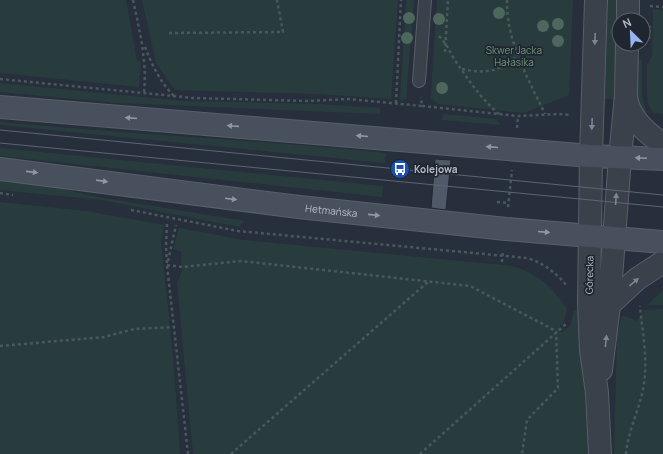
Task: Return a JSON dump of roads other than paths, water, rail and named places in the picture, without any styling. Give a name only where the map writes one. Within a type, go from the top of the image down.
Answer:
[{"type":"main road","points":[[0,106],[591,156],[663,159]]},
{"type":"main road","name":"Hetmańska","points":[[0,168],[242,201],[506,229],[663,242]]},
{"type":"street","points":[[591,156],[596,0]]},
{"type":"street","points":[[628,0],[628,12]]},
{"type":"street","points":[[620,158],[626,95],[627,52]]},
{"type":"street","points":[[626,95],[628,108],[633,117],[644,129],[663,144]]},
{"type":"street","name":"Górecka","points":[[591,156],[589,292],[591,350],[597,393],[600,454]]},
{"type":"street","name":"Górecka","points":[[597,393],[605,346],[620,158]]},
{"type":"street","points":[[609,305],[637,279],[663,262]]},
{"type":"lane","points":[[419,81],[425,0]]},
{"type":"tram line","points":[[0,130],[663,195]]},
{"type":"tram line","points":[[0,143],[663,207]]},
{"type":"place","name":"Kolejowa","points":[[400,169]]},
{"type":"park label","name":"Skwer Jacka Hałasika","points":[[514,56]]}]
